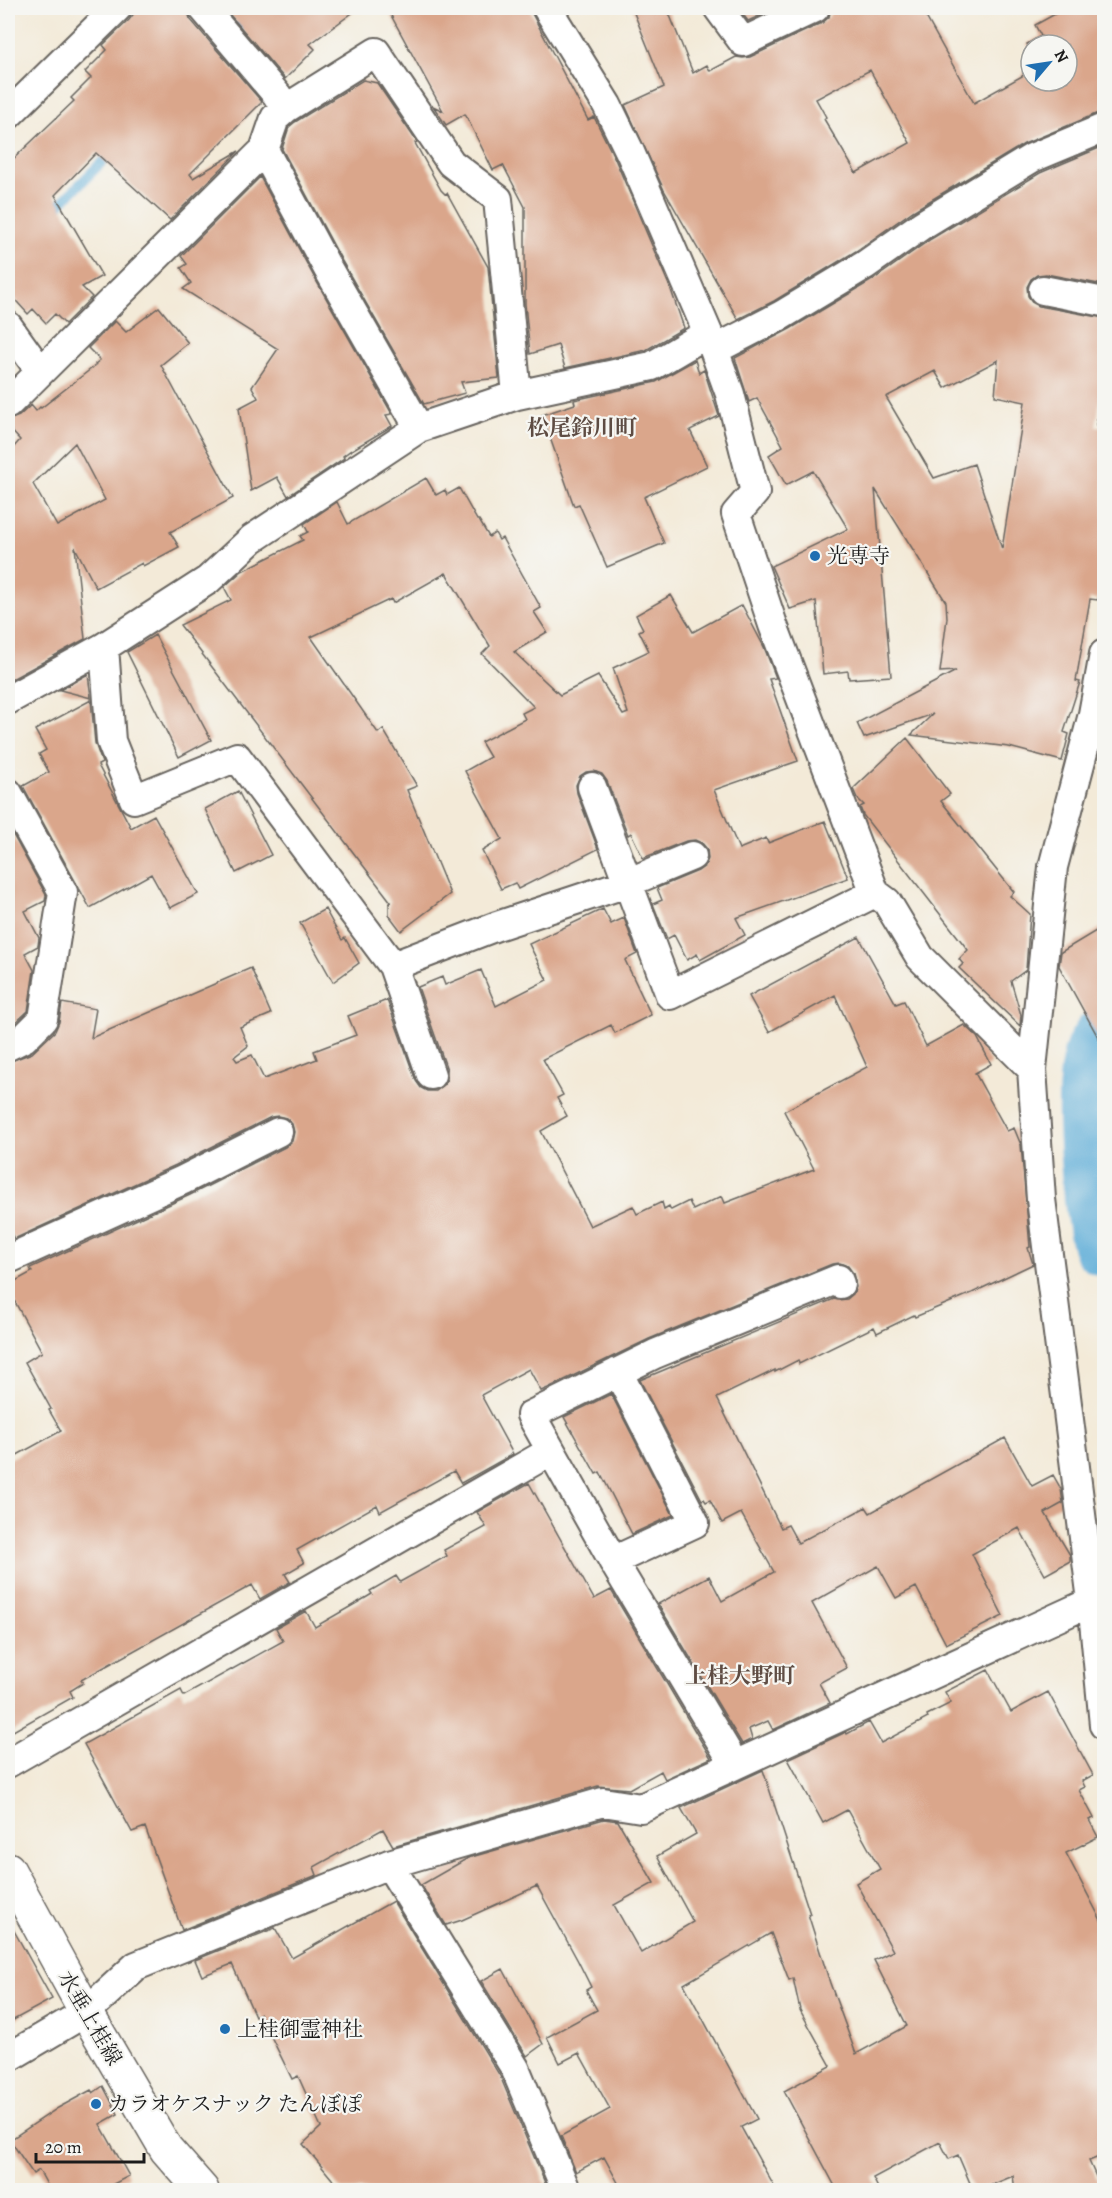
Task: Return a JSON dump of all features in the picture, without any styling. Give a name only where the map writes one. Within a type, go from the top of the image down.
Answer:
[{"type":"main road","name":"水垂上桂線","points":[[8,1869],[86,2012],[166,2149],[202,2190]]},
{"type":"street","points":[[8,115],[117,8]]},
{"type":"street","points":[[203,8],[277,95],[285,109]]},
{"type":"street","points":[[547,8],[616,124],[711,342],[730,394],[755,492],[736,514],[772,625],[875,893],[887,902],[920,957],[1032,1069]]},
{"type":"street","points":[[718,8],[743,42],[815,8]]},
{"type":"street","points":[[8,404],[264,150],[275,118],[285,109],[376,52],[451,163],[498,200],[517,395]]},
{"type":"street","points":[[8,700],[104,647],[208,580],[252,539],[419,428],[517,395],[652,366],[782,315],[1032,158],[1104,128]]},
{"type":"street","points":[[264,150],[328,269],[419,428]]},
{"type":"street","points":[[1043,290],[1104,302]]},
{"type":"street","points":[[8,326],[40,371]]},
{"type":"street","points":[[104,647],[111,741],[134,799],[237,757],[393,966],[430,1075]]},
{"type":"street","points":[[1104,654],[1093,714],[1053,867],[1032,1069],[1041,1199],[1098,1598],[1104,1725]]},
{"type":"street","points":[[592,787],[670,995],[875,893]]},
{"type":"street","points":[[8,793],[63,892],[43,1019],[24,1038],[8,1046]]},
{"type":"street","points":[[393,966],[497,926],[627,883],[692,856]]},
{"type":"street","points":[[8,1257],[11,1258],[183,1180],[278,1132]]},
{"type":"street","points":[[735,1765],[614,1561],[531,1415],[655,1354],[838,1279],[840,1284]]},
{"type":"street","points":[[614,1561],[695,1523],[618,1372]]},
{"type":"street","points":[[8,1763],[551,1450]]},
{"type":"street","points":[[8,2058],[86,2012],[136,1966],[389,1864],[603,1802],[641,1808],[1098,1598]]},
{"type":"street","points":[[389,1864],[514,2068],[566,2190]]},
{"type":"building","points":[[138,8],[187,8],[190,19],[262,102],[190,174],[193,178],[239,151],[170,220],[96,153],[55,195],[102,276],[82,287],[92,297],[65,324],[55,314],[46,323],[33,309],[28,314],[8,292],[8,164],[74,101],[71,98],[91,78],[85,72],[107,50],[103,45]]},
{"type":"building","points":[[224,8],[359,8],[310,44],[315,49],[285,79]]},
{"type":"building","points":[[387,8],[529,8],[588,120],[594,117],[615,159],[671,290],[684,328],[646,350],[565,368],[558,345],[530,354],[525,304],[525,207],[503,165],[493,170],[465,114],[446,125],[433,106],[443,111]]},
{"type":"building","points":[[632,8],[667,8],[693,73],[707,65],[710,71],[736,57],[750,57],[822,23],[829,17],[831,8],[921,8],[974,103],[1019,78],[1019,93],[1079,93],[1079,33],[1039,33],[1035,25],[1066,8],[1104,8],[1104,112],[1024,144],[913,211],[856,251],[774,301],[738,319],[664,190],[625,105],[664,87]],"holes":[[[870,70],[910,143],[856,173],[824,119],[826,117],[816,99]]]},
{"type":"building","points":[[738,8],[777,8],[748,21]]},
{"type":"building","points":[[363,80],[377,83],[417,142],[415,143],[441,190],[447,193],[488,267],[499,378],[461,382],[465,393],[424,404],[342,261],[282,149],[289,127]]},
{"type":"building","points":[[1104,146],[1104,285],[1046,274],[1037,275],[1031,279],[1027,287],[1028,296],[1033,303],[1039,306],[1104,318],[1104,376],[1096,426],[1104,427],[1104,557],[1098,600],[1090,599],[1076,681],[1080,682],[1064,732],[1069,734],[1062,761],[1009,747],[911,735],[933,714],[864,738],[857,723],[956,671],[940,672],[947,618],[946,602],[875,489],[891,676],[849,679],[848,671],[823,674],[816,601],[790,609],[771,566],[848,529],[813,471],[786,485],[769,455],[783,446],[757,398],[749,402],[735,358],[790,329],[874,279],[931,239],[1040,173]],"holes":[[[998,360],[995,396],[1025,402],[1002,549],[974,464],[934,478],[886,397],[935,371],[945,388]]]},
{"type":"building","points":[[260,177],[392,414],[386,415],[392,426],[350,451],[343,456],[344,458],[288,496],[277,477],[251,491],[239,408],[258,398],[252,387],[278,349],[183,289],[191,283],[181,268],[187,264],[181,256]]},
{"type":"building","points":[[159,307],[188,343],[161,365],[233,498],[170,532],[179,547],[143,566],[142,563],[96,588],[75,547],[85,639],[12,679],[8,678],[8,437],[13,448],[20,440],[8,427],[8,420],[19,416],[31,405],[36,411],[41,408],[96,365],[100,360],[88,348],[115,321],[126,332]],"holes":[[[75,443],[105,500],[57,526],[33,484]]]},
{"type":"building","points":[[695,360],[699,373],[704,370],[719,416],[690,430],[707,466],[644,497],[664,543],[607,567],[579,504],[574,506],[542,415],[575,404],[574,400],[656,382]]},
{"type":"building","points":[[426,478],[436,495],[445,490],[447,495],[459,488],[489,537],[495,533],[499,540],[502,538],[541,608],[534,612],[547,632],[514,652],[560,695],[598,676],[623,715],[628,713],[613,668],[649,651],[639,631],[643,629],[636,615],[671,595],[693,632],[742,605],[764,647],[776,678],[769,679],[798,761],[714,790],[739,849],[766,838],[768,843],[825,821],[848,878],[736,918],[745,935],[700,960],[697,954],[687,960],[674,935],[667,939],[653,904],[662,900],[657,888],[705,866],[708,859],[707,849],[695,840],[686,841],[643,858],[631,833],[628,835],[607,781],[602,774],[594,771],[580,776],[576,785],[598,849],[518,889],[515,883],[501,889],[482,851],[502,839],[465,771],[490,757],[481,742],[525,719],[522,713],[534,707],[482,654],[490,646],[446,573],[393,603],[391,599],[311,637],[378,733],[383,729],[417,786],[407,790],[450,894],[401,931],[389,915],[391,902],[180,625],[231,600],[224,587],[242,571],[303,540],[300,536],[308,532],[304,524],[337,502],[348,524]]},
{"type":"building","points":[[155,635],[211,740],[179,757],[127,652]]},
{"type":"building","points":[[88,674],[91,698],[60,690]]},
{"type":"building","points":[[91,700],[95,743],[102,763],[98,765],[131,828],[154,815],[198,894],[170,908],[151,874],[90,908],[23,786],[49,772],[39,754],[46,750],[35,730]]},
{"type":"building","points":[[907,738],[950,794],[941,801],[1014,892],[1010,896],[1030,914],[1026,970],[1011,981],[1021,1015],[1020,1026],[959,968],[963,964],[959,959],[968,950],[863,815],[860,807],[864,805],[857,798],[853,789]]},
{"type":"building","points":[[238,791],[271,855],[236,873],[205,809]]},
{"type":"building","points":[[8,826],[46,895],[45,901],[25,911],[39,938],[38,946],[25,953],[34,970],[28,1011],[8,1028]]},
{"type":"building","points":[[325,909],[342,940],[345,938],[359,963],[333,982],[300,923]]},
{"type":"building","points":[[603,909],[611,924],[624,918],[637,954],[625,960],[651,1015],[615,1033],[611,1025],[543,1059],[563,1095],[557,1098],[567,1116],[541,1131],[590,1226],[633,1206],[637,1214],[662,1202],[664,1209],[669,1206],[671,1210],[689,1201],[693,1210],[722,1196],[725,1203],[814,1169],[784,1111],[867,1067],[835,995],[769,1032],[749,996],[859,937],[896,1004],[904,1001],[926,1046],[964,1025],[977,1037],[991,1064],[975,1073],[1007,1131],[1014,1128],[1021,1145],[1030,1247],[1028,1248],[1033,1264],[972,1293],[915,1317],[914,1315],[877,1333],[874,1327],[799,1364],[798,1360],[717,1398],[781,1528],[788,1525],[798,1543],[866,1507],[870,1513],[1005,1438],[1032,1486],[1053,1475],[1061,1489],[1063,1503],[1045,1513],[1070,1555],[1070,1561],[1045,1575],[1019,1528],[972,1554],[1003,1616],[946,1644],[916,1587],[896,1598],[878,1566],[812,1603],[847,1668],[819,1683],[830,1703],[773,1730],[768,1721],[749,1729],[752,1739],[742,1744],[658,1604],[709,1576],[722,1601],[774,1572],[741,1513],[722,1523],[710,1500],[706,1502],[702,1500],[640,1380],[834,1299],[847,1299],[856,1287],[853,1273],[848,1266],[840,1263],[832,1264],[649,1339],[541,1391],[529,1369],[481,1395],[513,1454],[461,1483],[454,1471],[380,1512],[377,1505],[297,1550],[304,1563],[285,1574],[290,1582],[260,1599],[252,1585],[81,1680],[83,1683],[70,1691],[73,1697],[8,1734],[8,1460],[61,1431],[25,1362],[42,1352],[8,1289],[8,1285],[32,1272],[30,1268],[190,1195],[285,1147],[292,1141],[294,1132],[292,1124],[286,1118],[271,1117],[176,1165],[14,1239],[8,1227],[8,1062],[32,1053],[55,1031],[62,1003],[96,1009],[91,1038],[251,968],[271,1014],[240,1027],[248,1046],[234,1057],[237,1061],[252,1055],[264,1079],[317,1059],[314,1051],[356,1035],[348,1016],[387,1000],[416,1081],[421,1088],[427,1091],[436,1091],[444,1085],[447,1070],[418,987],[442,977],[445,985],[481,970],[496,1006],[547,980],[529,944]]},
{"type":"building","points":[[1104,926],[1104,1048],[1059,966],[1061,952]]},
{"type":"building","points":[[611,1394],[673,1515],[632,1534],[600,1472],[596,1474],[564,1417]]},
{"type":"building","points":[[529,1483],[594,1599],[611,1590],[711,1758],[665,1779],[661,1771],[629,1789],[598,1786],[393,1846],[383,1829],[314,1867],[317,1875],[182,1930],[145,1827],[132,1832],[84,1744],[181,1690],[184,1696],[283,1641],[276,1628],[306,1611],[315,1627],[372,1594],[370,1591],[396,1576],[400,1582],[447,1556],[444,1550],[486,1527],[477,1512]]},
{"type":"building","points":[[988,1670],[1011,1712],[1048,1692],[1093,1775],[1082,1781],[1085,1787],[1079,1790],[1094,1818],[1089,1820],[1098,1837],[1066,1853],[1104,1926],[1104,2155],[1089,2161],[1102,2190],[1015,2190],[1013,2176],[979,2190],[973,2190],[958,2155],[949,2159],[940,2142],[873,2178],[879,2190],[837,2190],[784,2091],[831,2066],[800,2010],[793,1978],[789,1980],[771,1933],[684,1984],[757,2119],[741,2127],[776,2190],[622,2190],[604,2157],[576,2172],[561,2136],[610,2109],[579,2053],[560,2063],[547,2037],[597,2010],[586,1990],[591,1987],[578,1961],[537,1886],[446,1925],[421,1885],[468,1858],[604,1819],[618,1821],[654,1883],[614,1905],[641,1953],[693,1922],[657,1856],[696,1834],[681,1808],[763,1770],[830,1983],[856,2054],[907,2026],[874,1960],[893,1951],[856,1883],[880,1869],[847,1810],[823,1823],[788,1759],[869,1722],[881,1743],[951,1703],[945,1692]]},
{"type":"building","points":[[393,1901],[500,2076],[548,2190],[341,2190],[303,2144],[321,2127],[298,2076],[292,2079],[260,2014],[255,2016],[232,1964],[202,1976],[195,1960],[275,1928],[292,1958]]},
{"type":"building","points":[[8,1920],[52,1999],[8,2023]]},
{"type":"building","points":[[503,1969],[543,2044],[527,2056],[481,1981]]},
{"type":"building","points":[[103,2086],[118,2114],[100,2124],[129,2176],[102,2190],[50,2190],[39,2170],[33,2174],[10,2140],[58,2108],[91,2090],[93,2093]]},
{"type":"waterway","points":[[206,57],[260,8]]},
{"type":"waterway","points":[[52,212],[113,151]]},
{"type":"waterway","points":[[1104,1039],[1093,1068],[1090,1091],[1093,1176],[1104,1244]]},
{"type":"place","name":"光専寺","points":[[815,556]]},
{"type":"place","name":"上桂御霊神社","points":[[225,2029]]},
{"type":"place","name":"カラオケスナック たんぼぽ","points":[[96,2104]]},
{"type":"district","name":"松尾鈴川町","points":[[582,427]]},
{"type":"district","name":"上桂大野町","points":[[740,1675]]}]
